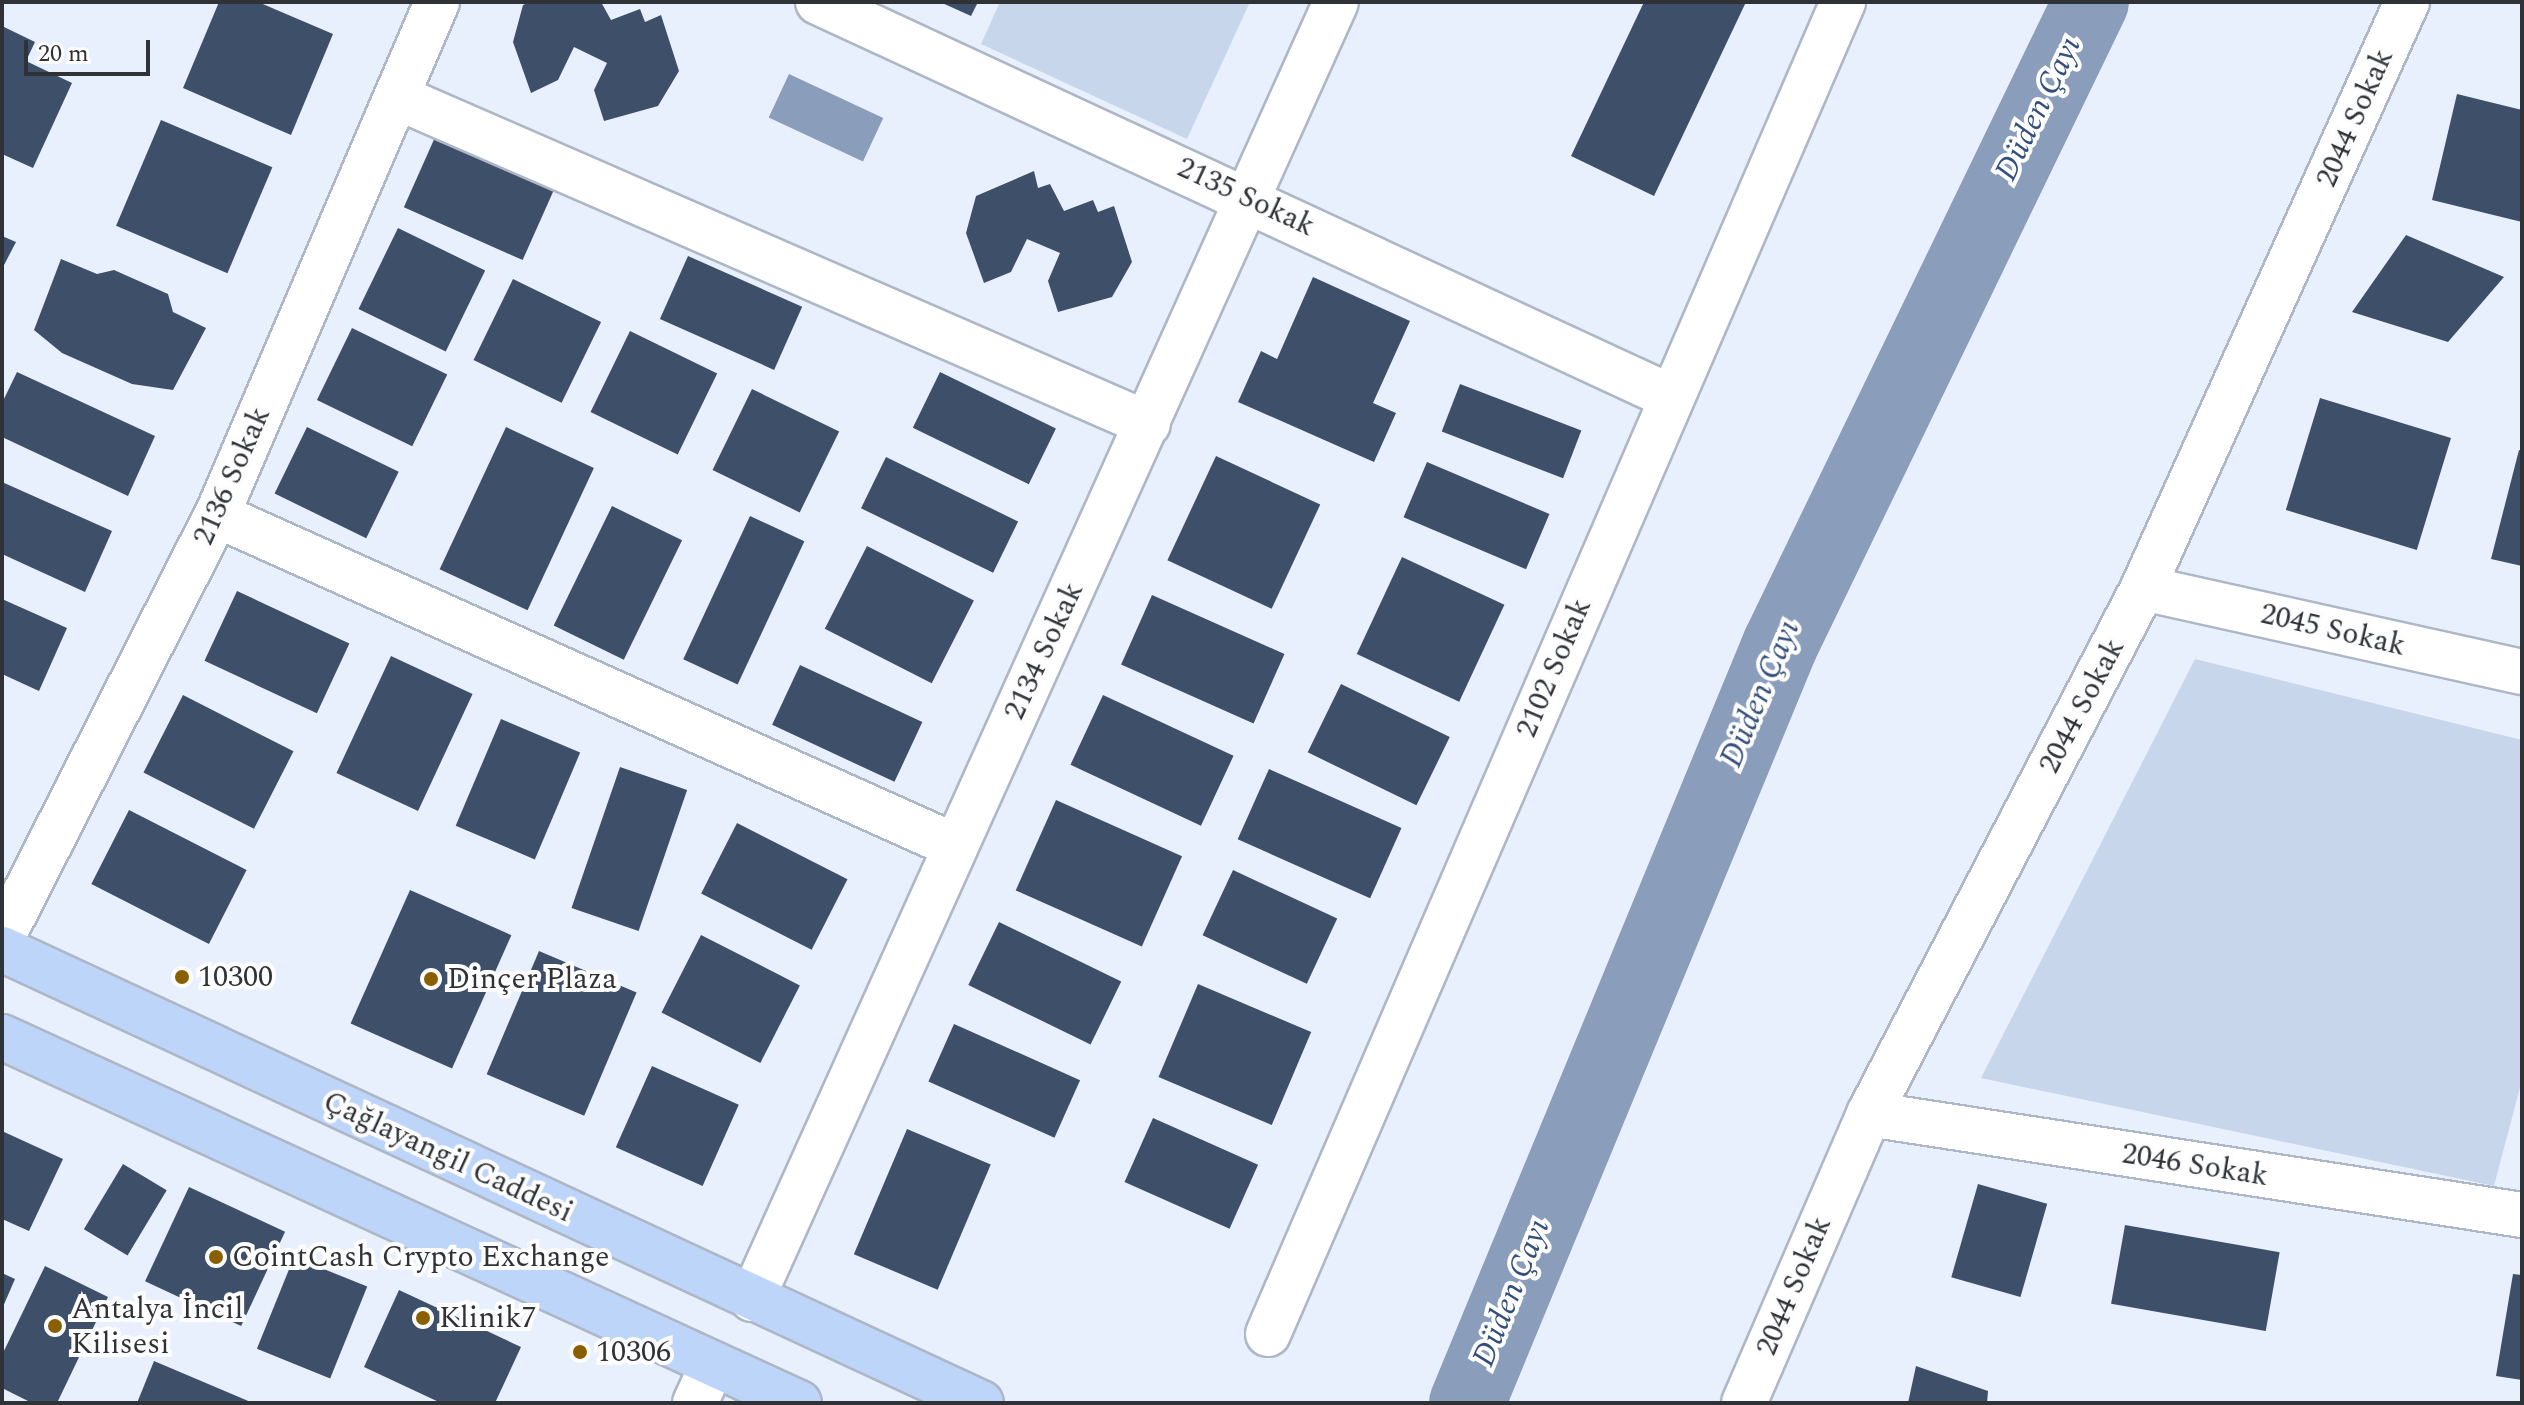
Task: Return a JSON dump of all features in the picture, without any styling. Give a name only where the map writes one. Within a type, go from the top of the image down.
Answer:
[{"type":"main road","name":"Çağlayangil Caddesi","points":[[2,949],[981,1403]]},
{"type":"main road","points":[[2,1037],[799,1403]]},
{"type":"street","name":"2136 Sokak","points":[[2,938],[217,515],[437,2]]},
{"type":"street","name":"2135 Sokak","points":[[818,2],[1247,197],[1671,397]]},
{"type":"street","name":"2134 Sokak","points":[[752,1299],[1336,2]]},
{"type":"street","name":"2102 Sokak","points":[[1268,1334],[1843,2]]},
{"type":"street","name":"2044 Sokak","points":[[1744,1403],[1869,1114],[2143,588],[2407,2]]},
{"type":"street","points":[[397,97],[1148,424]]},
{"type":"street","points":[[217,515],[955,846]]},
{"type":"street","name":"2045 Sokak","points":[[2143,588],[2522,672]]},
{"type":"street","name":"2046 Sokak","points":[[1869,1114],[2522,1215]]},
{"type":"street","points":[[695,1403],[713,1364]]},
{"type":"shaded area","points":[[1000,2],[1250,2],[1187,139],[981,44]]},
{"type":"shaded area","points":[[789,74],[883,118],[863,161],[769,118]]},
{"type":"shaded area","points":[[2195,659],[2522,740],[2522,1080],[2494,1186],[1981,1078]]},
{"type":"building","points":[[219,2],[258,2],[333,34],[291,135],[183,88]]},
{"type":"building","points":[[530,2],[601,2],[611,20],[640,9],[645,22],[661,15],[679,71],[658,106],[604,121],[594,90],[607,63],[574,47],[558,80],[531,93],[513,42],[523,5]]},
{"type":"building","points":[[940,2],[978,2],[971,16]]},
{"type":"building","points":[[1644,2],[1746,2],[1654,196],[1571,156]]},
{"type":"building","points":[[2,26],[35,42],[26,61],[72,83],[33,168],[2,154]]},
{"type":"building","points":[[2457,94],[2522,110],[2522,222],[2432,200]]},
{"type":"building","points":[[161,120],[272,167],[227,273],[116,226]]},
{"type":"building","points":[[436,135],[555,188],[523,260],[404,207]]},
{"type":"building","points":[[1034,171],[1038,188],[1050,184],[1064,211],[1093,200],[1098,212],[1114,206],[1132,262],[1112,297],[1058,312],[1048,281],[1060,253],[1027,239],[1011,272],[984,283],[966,233],[976,196]]},
{"type":"building","points":[[398,228],[485,271],[446,351],[359,309]]},
{"type":"building","points":[[2406,235],[2504,277],[2448,342],[2352,312]]},
{"type":"building","points":[[2,236],[16,242],[2,269]]},
{"type":"building","points":[[688,256],[802,307],[774,370],[660,319]]},
{"type":"building","points":[[61,259],[97,274],[114,270],[168,294],[173,312],[206,328],[173,390],[132,384],[62,353],[34,330]]},
{"type":"building","points":[[1313,277],[1410,321],[1373,403],[1396,413],[1374,462],[1238,402],[1261,351],[1277,359]]},
{"type":"building","points":[[513,279],[601,322],[562,403],[474,360]]},
{"type":"building","points":[[352,328],[447,374],[412,446],[317,400]]},
{"type":"building","points":[[630,331],[717,374],[678,454],[591,412]]},
{"type":"building","points":[[17,372],[155,436],[128,496],[2,437],[2,403]]},
{"type":"building","points":[[940,372],[1056,429],[1029,484],[913,428]]},
{"type":"building","points":[[1460,384],[1581,431],[1563,478],[1442,432]]},
{"type":"building","points":[[752,389],[839,432],[800,512],[713,470]]},
{"type":"building","points":[[2320,398],[2451,438],[2417,550],[2286,510]]},
{"type":"building","points":[[307,427],[399,472],[366,538],[275,494]]},
{"type":"building","points":[[506,427],[594,468],[528,610],[440,569]]},
{"type":"building","points":[[2519,450],[2522,451],[2522,566],[2491,559]]},
{"type":"building","points":[[1216,456],[1320,505],[1272,609],[1167,560]]},
{"type":"building","points":[[886,457],[1018,521],[993,573],[861,508]]},
{"type":"building","points":[[1427,462],[1549,514],[1526,569],[1404,517]]},
{"type":"building","points":[[2,482],[112,531],[85,592],[2,554]]},
{"type":"building","points":[[612,506],[682,540],[624,660],[554,626]]},
{"type":"building","points":[[750,516],[804,541],[738,685],[683,659]]},
{"type":"building","points":[[867,546],[974,600],[932,683],[825,629]]},
{"type":"building","points":[[1402,557],[1504,605],[1459,702],[1357,654]]},
{"type":"building","points":[[237,591],[349,643],[317,713],[204,661]]},
{"type":"building","points":[[1152,595],[1284,654],[1254,723],[1121,664]]},
{"type":"building","points":[[2,599],[67,628],[39,691],[2,674]]},
{"type":"building","points":[[391,656],[473,694],[418,811],[336,773]]},
{"type":"building","points":[[800,665],[922,722],[894,782],[772,725]]},
{"type":"building","points":[[1341,684],[1450,737],[1416,805],[1308,752]]},
{"type":"building","points":[[183,695],[293,751],[254,829],[144,773]]},
{"type":"building","points":[[1103,695],[1234,756],[1201,826],[1070,765]]},
{"type":"building","points":[[501,719],[580,753],[535,859],[456,826]]},
{"type":"building","points":[[620,767],[687,790],[639,931],[571,908]]},
{"type":"building","points":[[1269,769],[1401,828],[1370,898],[1238,839]]},
{"type":"building","points":[[1056,800],[1182,856],[1142,947],[1016,890]]},
{"type":"building","points":[[129,810],[247,870],[209,944],[91,884]]},
{"type":"building","points":[[737,823],[847,879],[812,950],[701,893]]},
{"type":"building","points":[[1233,870],[1337,919],[1307,984],[1203,935]]},
{"type":"building","name":"Dinçer Plaza","points":[[410,890],[511,935],[452,1069],[351,1023]]},
{"type":"building","points":[[999,922],[1121,982],[1091,1045],[968,985]]},
{"type":"building","points":[[701,935],[800,985],[760,1063],[662,1013]]},
{"type":"building","points":[[539,951],[637,992],[584,1116],[487,1074]]},
{"type":"building","points":[[1198,984],[1311,1032],[1272,1125],[1159,1077]]},
{"type":"building","points":[[954,1024],[1080,1080],[1054,1138],[928,1082]]},
{"type":"building","points":[[652,1066],[739,1105],[703,1186],[616,1147]]},
{"type":"building","points":[[1153,1118],[1258,1165],[1230,1229],[1125,1182]]},
{"type":"building","points":[[907,1129],[991,1165],[938,1290],[854,1254]]},
{"type":"building","points":[[2,1131],[63,1159],[29,1231],[2,1219]]},
{"type":"building","points":[[123,1164],[167,1190],[128,1255],[84,1229]]},
{"type":"building","points":[[1978,1184],[2047,1204],[2020,1297],[1951,1277]]},
{"type":"building","name":"CointCash Crypto Exchange","points":[[189,1187],[285,1232],[241,1326],[145,1281]]},
{"type":"building","points":[[2125,1225],[2280,1252],[2266,1331],[2111,1304]]},
{"type":"building","points":[[294,1257],[367,1287],[330,1378],[257,1349]]},
{"type":"building","name":"Antalya İncil Kilisesi","points":[[45,1266],[108,1297],[57,1403],[32,1403],[2,1388],[2,1355]]},
{"type":"building","points":[[2,1273],[15,1279],[2,1309]]},
{"type":"building","points":[[2513,1274],[2522,1275],[2522,1380],[2496,1376]]},
{"type":"building","name":"Klinik7","points":[[399,1290],[521,1347],[495,1403],[441,1403],[364,1367]]},
{"type":"building","points":[[154,1361],[253,1403],[137,1403]]},
{"type":"building","points":[[1916,1366],[1988,1391],[1987,1403],[1908,1403]]},
{"type":"waterway","name":"Düden Çayı","points":[[1467,1403],[1780,645],[2091,2]]},
{"type":"place","name":"10300","points":[[182,977]]},
{"type":"place","name":"Dinçer Plaza","points":[[431,979]]},
{"type":"place","name":"CointCash Crypto Exchange","points":[[216,1257]]},
{"type":"place","name":"Klinik7","points":[[423,1318]]},
{"type":"place","name":"Antalya İncil Kilisesi","points":[[55,1326]]},
{"type":"place","name":"10306","points":[[580,1352]]}]
